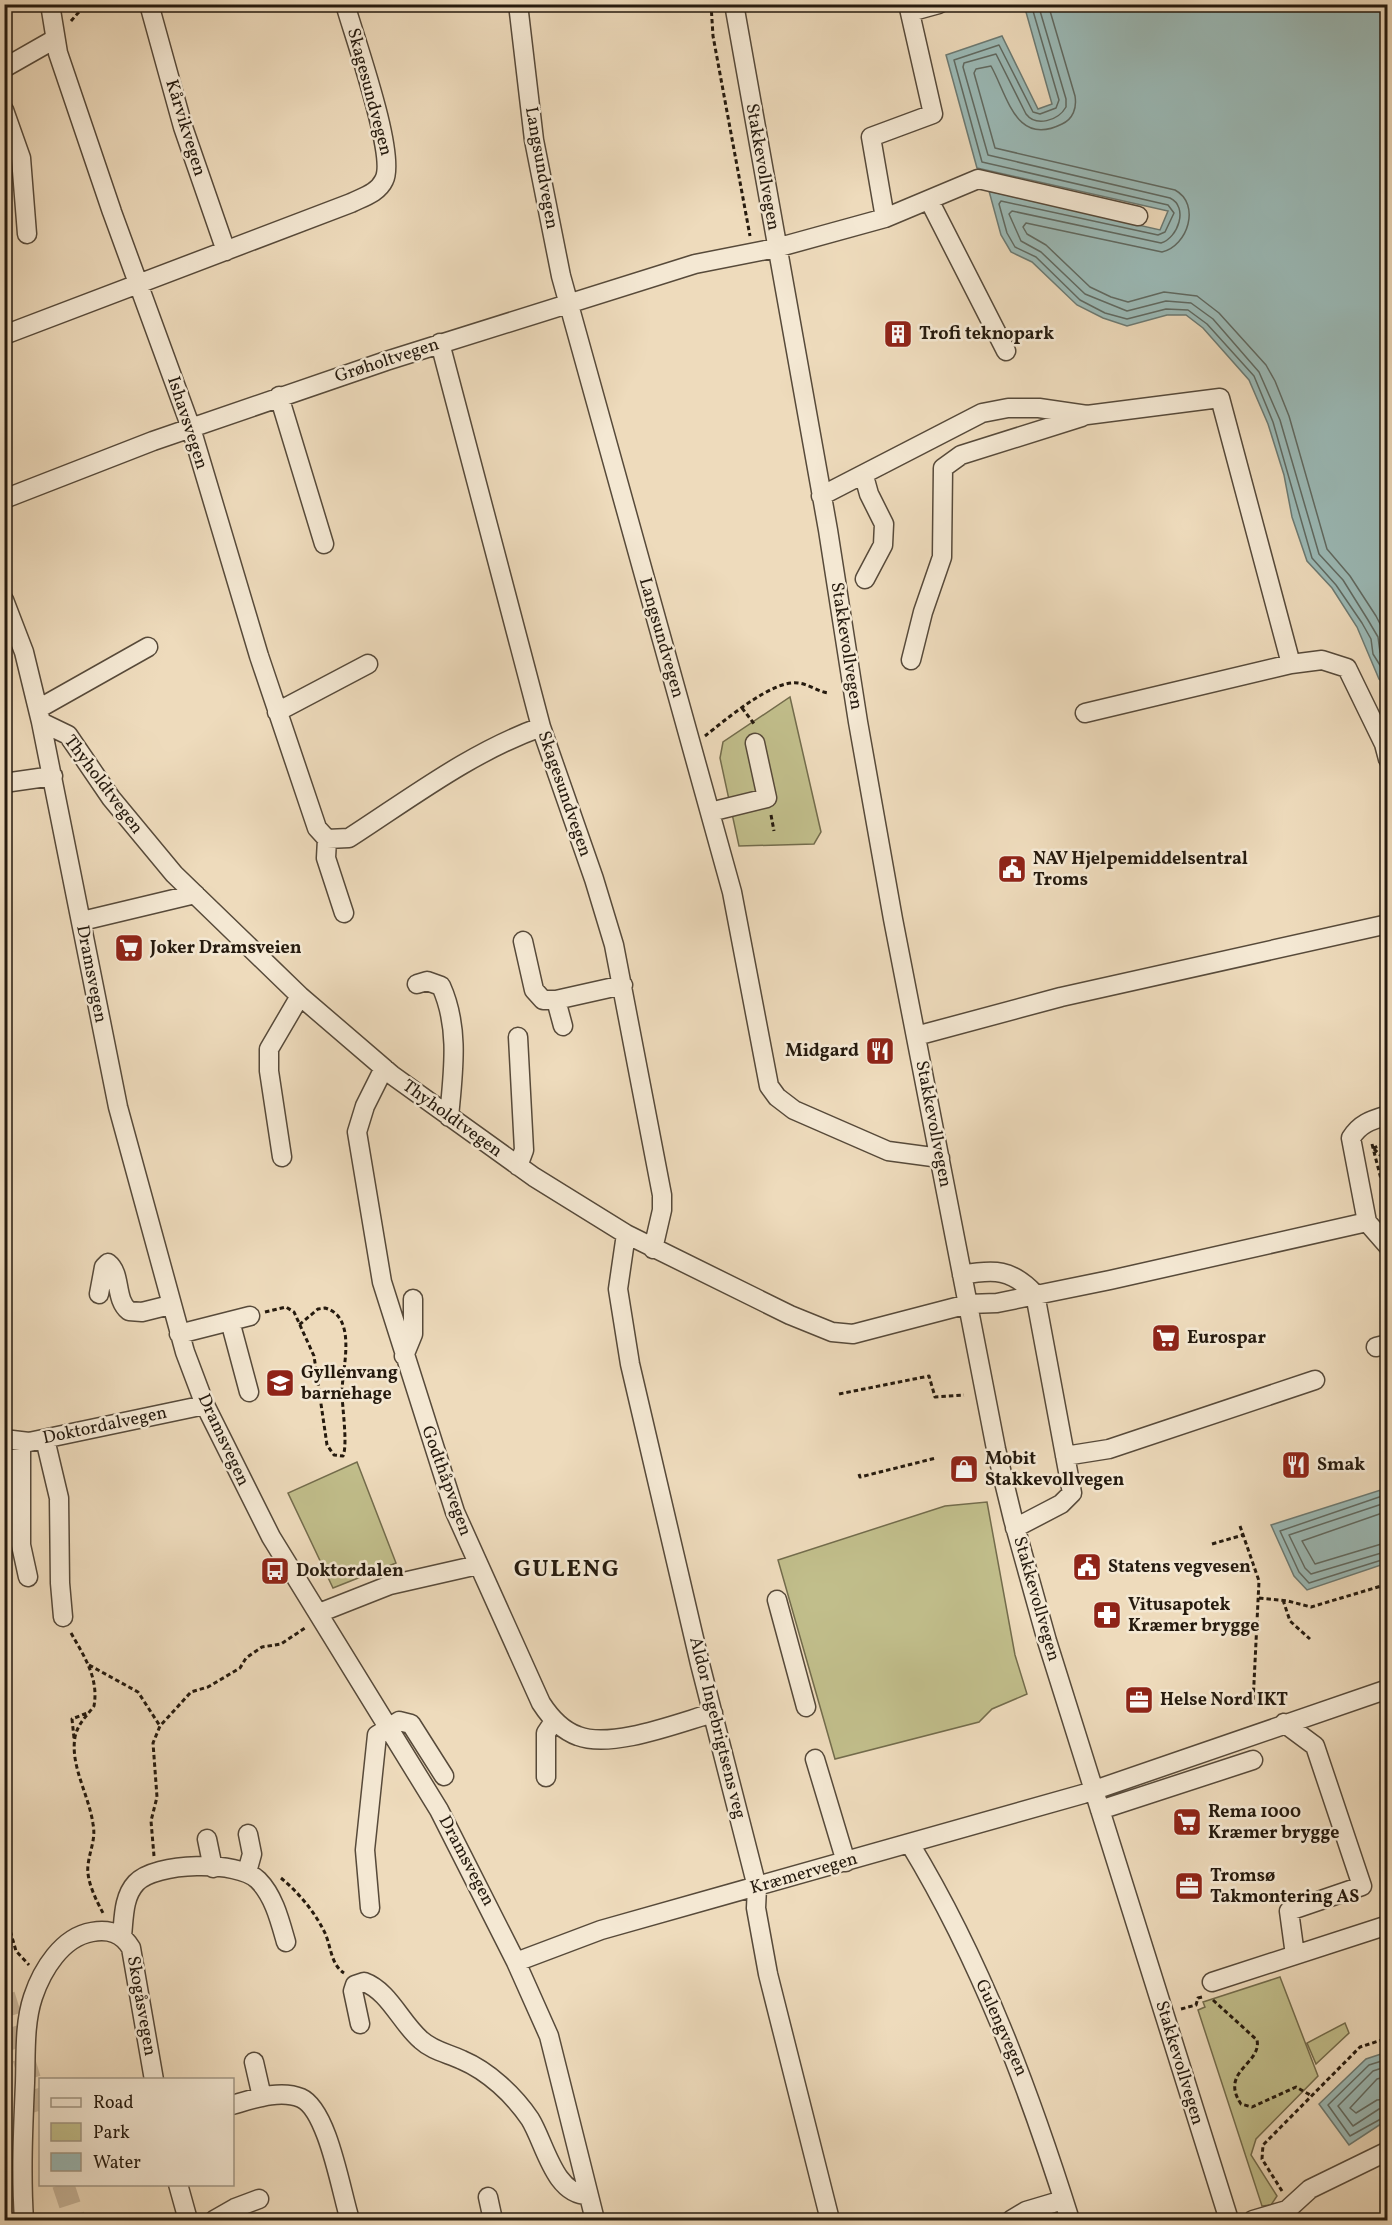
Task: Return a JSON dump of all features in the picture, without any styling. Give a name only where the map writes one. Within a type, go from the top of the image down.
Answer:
[{"type":"street","name":"Ishavsvegen","points":[[50,4],[55,39],[137,283],[191,428],[277,712],[313,822],[327,839],[326,858],[344,913]]},
{"type":"street","name":"Kårvikvegen","points":[[149,4],[183,127],[226,251]]},
{"type":"street","name":"Skagesundvegen","points":[[226,251],[369,195],[385,179],[388,168],[386,144],[345,4]]},
{"type":"street","name":"Langsundvegen","points":[[518,4],[534,140],[557,258],[732,892],[765,1074],[772,1092],[794,1110],[888,1150],[940,1158]]},
{"type":"street","name":"Stakkevollvegen","points":[[734,4],[821,496],[858,722],[962,1275],[1015,1528],[1094,1790],[1229,2220]]},
{"type":"street","points":[[885,218],[871,137],[933,114],[909,8],[939,4]]},
{"type":"street","points":[[4,68],[55,39]]},
{"type":"street","points":[[4,110],[21,158],[27,234]]},
{"type":"street","name":"Grøholtvegen","points":[[4,499],[78,468],[279,396],[695,264],[776,248],[885,218],[978,179],[1137,216]]},
{"type":"street","points":[[929,200],[1005,351]]},
{"type":"street","points":[[4,335],[226,251]]},
{"type":"street","name":"Skagesundvegen","points":[[441,344],[541,727],[603,904],[623,985],[662,1196],[662,1210],[653,1249]]},
{"type":"street","points":[[279,396],[324,544]]},
{"type":"street","points":[[911,660],[923,612],[942,557],[943,468],[961,455],[1087,415],[1220,398],[1290,664]]},
{"type":"street","points":[[821,496],[864,476],[982,413],[1008,408],[1039,408],[1087,415]]},
{"type":"street","points":[[864,476],[869,494],[884,524],[883,545],[865,579]]},
{"type":"street","name":"Dramsvegen","points":[[4,600],[24,651],[40,715],[109,1067],[179,1334],[205,1405],[271,1537],[315,1618],[389,1727],[458,1843],[516,1962],[549,2036],[595,2220]]},
{"type":"street","points":[[40,715],[148,647]]},
{"type":"street","points":[[1085,713],[1290,664],[1322,660],[1347,668],[1384,744],[1388,759]]},
{"type":"street","points":[[277,712],[368,664]]},
{"type":"street","name":"Thyholdtvegen","points":[[40,715],[68,735],[133,827],[195,894],[300,996],[384,1068],[518,1166],[626,1234],[653,1249],[832,1332],[853,1334],[968,1304],[997,1303],[1110,1280],[1367,1222]]},
{"type":"street","points":[[327,839],[350,838],[468,762],[498,745],[541,727]]},
{"type":"street","points":[[711,812],[767,798],[754,743]]},
{"type":"street","points":[[4,783],[53,776]]},
{"type":"street","points":[[82,921],[195,894]]},
{"type":"street","points":[[916,1036],[1061,997],[1388,924]]},
{"type":"street","points":[[523,941],[536,994],[543,1000],[556,1000],[623,985]]},
{"type":"street","points":[[417,984],[427,981],[441,986],[448,1002],[455,1049],[449,1117]]},
{"type":"street","points":[[282,1157],[269,1071],[269,1050],[280,1026],[300,996]]},
{"type":"street","points":[[556,1000],[563,1026]]},
{"type":"street","points":[[518,1037],[524,1150],[518,1166]]},
{"type":"street","name":"Godthåpvegen","points":[[384,1068],[358,1120],[357,1145],[382,1282],[455,1512],[508,1626],[532,1687],[554,1721],[579,1737],[601,1739],[646,1732],[713,1713]]},
{"type":"street","points":[[1388,1115],[1367,1122],[1356,1130],[1351,1138],[1367,1222],[1388,1246]]},
{"type":"street","name":"Aldor Ingebrigtsens veg","points":[[626,1234],[619,1270],[619,1307],[653,1469],[757,1887],[756,1908],[768,1974],[830,2220]]},
{"type":"street","points":[[99,1294],[104,1267],[108,1263],[113,1267],[121,1301],[129,1311],[136,1312],[170,1305]]},
{"type":"street","points":[[962,1275],[989,1270],[1020,1278],[1035,1294],[1072,1493],[1061,1504],[1015,1528]]},
{"type":"street","points":[[404,1356],[413,1334],[413,1299]]},
{"type":"street","points":[[179,1334],[250,1316]]},
{"type":"street","points":[[230,1321],[249,1392]]},
{"type":"street","points":[[1065,1456],[1109,1449],[1315,1380]]},
{"type":"street","name":"Doktordalvegen","points":[[13,1441],[45,1439],[205,1405]]},
{"type":"street","points":[[45,1439],[60,1504],[60,1583],[63,1617]]},
{"type":"street","points":[[13,1441],[21,1545],[28,1577]]},
{"type":"street","points":[[315,1618],[390,1585],[478,1565]]},
{"type":"street","points":[[777,1600],[806,1707]]},
{"type":"street","name":"Kræmervegen","points":[[516,1962],[601,1930],[1094,1790],[1388,1689]]},
{"type":"street","points":[[370,1908],[365,1850],[377,1735],[402,1721],[411,1724],[444,1776]]},
{"type":"street","points":[[546,1777],[546,1733],[554,1721]]},
{"type":"street","points":[[1284,1723],[1315,1746],[1362,1886],[1289,1911],[1295,1955]]},
{"type":"street","points":[[816,1759],[846,1862]]},
{"type":"street","points":[[1100,1809],[1253,1760]]},
{"type":"street","points":[[248,1833],[252,1854],[249,1873]]},
{"type":"street","points":[[207,1839],[213,1868]]},
{"type":"street","name":"Gulengvegen","points":[[910,1844],[963,1945],[1008,2042],[1036,2113],[1070,2220]]},
{"type":"street","points":[[24,2220],[23,2152],[27,2026],[32,1998],[43,1971],[71,1941],[93,1932],[118,1934],[130,1892],[138,1881],[148,1874],[171,1868],[213,1868],[249,1873],[266,1890],[286,1942]]},
{"type":"street","points":[[1210,1991],[1295,1955],[1388,1925]]},
{"type":"street","name":"Skogåsvegen","points":[[118,1934],[131,1948],[154,2078]]},
{"type":"street","points":[[360,2024],[353,1991],[358,1983],[364,1982],[376,1989],[415,2034],[432,2049],[463,2060],[492,2078],[525,2113],[564,2185],[576,2193],[588,2195]]},
{"type":"street","points":[[254,2062],[262,2097]]},
{"type":"street","points":[[234,2104],[286,2094],[298,2097],[315,2110],[350,2220]]},
{"type":"street","points":[[1252,2220],[1288,2215],[1310,2189],[1388,2151]]},
{"type":"street","points":[[179,2186],[188,2220]]},
{"type":"street","points":[[488,2197],[494,2220]]},
{"type":"street","points":[[214,2220],[235,2208],[259,2199]]},
{"type":"street","points":[[1011,2220],[1026,2211],[1063,2200]]},
{"type":"path","points":[[711,4],[713,36],[751,238]]},
{"type":"path","points":[[692,746],[742,708],[788,683],[798,682],[829,693]]},
{"type":"path","points":[[1367,1122],[1388,1206]]},
{"type":"path","points":[[1373,1148],[1388,1143]]},
{"type":"path","points":[[1373,1148],[1388,1163]]},
{"type":"path","points":[[250,1316],[286,1307],[294,1312],[299,1325],[314,1356],[327,1445],[329,1451],[339,1457],[345,1454],[342,1394],[346,1342],[338,1317],[330,1309],[322,1308],[299,1325]]},
{"type":"path","points":[[318,1375],[344,1374]]},
{"type":"path","points":[[839,1395],[929,1376],[935,1397],[964,1395]]},
{"type":"path","points":[[859,1474],[860,1477],[936,1458]]},
{"type":"path","points":[[1240,1526],[1259,1581],[1253,1703]]},
{"type":"path","points":[[1212,1544],[1243,1535]]},
{"type":"path","points":[[1258,1598],[1283,1600],[1311,1607],[1388,1584]]},
{"type":"path","points":[[1283,1600],[1290,1621],[1310,1639]]},
{"type":"path","points":[[63,1617],[93,1675],[95,1698],[93,1708],[87,1713],[75,1740]]},
{"type":"path","points":[[148,1874],[155,1848],[151,1821],[157,1797],[153,1743],[160,1726],[185,1696],[240,1668],[246,1658],[262,1647],[280,1644],[299,1634],[315,1618]]},
{"type":"path","points":[[87,1664],[138,1692],[160,1726]]},
{"type":"path","points":[[87,1713],[79,1714],[72,1719],[76,1764],[94,1826],[94,1845],[87,1867],[98,1904],[118,1934]]},
{"type":"path","points":[[249,1873],[269,1874],[281,1878],[288,1884],[323,1929],[338,1969],[358,1983]]},
{"type":"path","points":[[4,1931],[10,1930],[16,1951],[34,1971],[43,1971]]},
{"type":"path","points":[[1164,2015],[1196,2005],[1198,1998],[1210,1991],[1213,2002],[1257,2040],[1256,2052],[1235,2080],[1236,2092],[1241,2104],[1252,2107],[1296,2087],[1312,2096]]},
{"type":"path","points":[[1288,2215],[1282,2191],[1262,2159],[1263,2145],[1360,2047],[1388,2038]]},
{"type":"green space","points":[[790,697],[821,832],[814,844],[739,846],[720,758],[723,742]]},
{"type":"green space","points":[[357,1462],[396,1563],[333,1588],[288,1493]]},
{"type":"green space","points":[[987,1502],[1015,1655],[1027,1694],[992,1709],[979,1722],[835,1759],[778,1560],[945,1506]]},
{"type":"green space","points":[[1280,1977],[1318,2076],[1256,2139],[1251,2155],[1277,2196],[1271,2205],[1262,2206],[1198,2010],[1205,2007],[1203,2002]]},
{"type":"green space","points":[[1345,2023],[1349,2033],[1316,2064],[1307,2043]]},
{"type":"water","points":[[1024,5],[1387,5],[1387,686],[1379,679],[1357,627],[1332,588],[1307,561],[1292,517],[1284,475],[1268,424],[1249,380],[1203,328],[1186,315],[1167,315],[1127,326],[1103,318],[1077,305],[1032,262],[1011,252],[1001,235],[989,191],[1160,230],[1168,211],[977,168],[946,55],[1002,36],[1038,109],[1052,104]]},
{"type":"water","points":[[1387,1488],[1387,1563],[1307,1590],[1294,1576],[1271,1525]]},
{"type":"water","points":[[1387,2052],[1387,2120],[1349,2145],[1319,2104],[1366,2059]]},
{"type":"tunnel","points":[[4,1995],[39,2109]]},
{"type":"tunnel","points":[[64,2186],[75,2220]]},
{"type":"place","name":"Trofi teknopark","points":[[898,334]]},
{"type":"place","name":"NAV Hjelpemiddelsentral Troms","points":[[1012,869]]},
{"type":"place","name":"Joker Dramsveien","points":[[129,948]]},
{"type":"place","name":"Midgard","points":[[880,1051]]},
{"type":"place","name":"Eurospar","points":[[1166,1338]]},
{"type":"place","name":"Gyllenvang barnehage","points":[[280,1383]]},
{"type":"place","name":"Smak","points":[[1296,1465]]},
{"type":"place","name":"Mobit Stakkevollvegen","points":[[964,1469]]},
{"type":"place","name":"Statens vegvesen","points":[[1087,1567]]},
{"type":"place","name":"Doktordalen","points":[[275,1571]]},
{"type":"place","name":"Vitusapotek Kræmer brygge","points":[[1107,1615]]},
{"type":"place","name":"Helse Nord IKT","points":[[1139,1700]]},
{"type":"place","name":"Rema 1000 Kræmer brygge","points":[[1187,1822]]},
{"type":"place","name":"Tromsø Takmontering AS","points":[[1189,1886]]},
{"type":"district","name":"GULENG","points":[[567,1570]]}]
